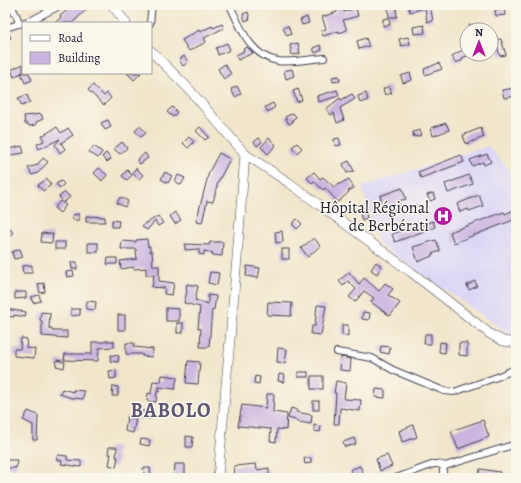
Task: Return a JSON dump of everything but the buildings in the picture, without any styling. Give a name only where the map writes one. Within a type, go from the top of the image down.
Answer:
[{"type":"street","points":[[11,5],[19,24]]},
{"type":"street","points":[[24,22],[49,12],[61,5]]},
{"type":"street","points":[[112,5],[125,22]]},
{"type":"street","points":[[150,22],[152,5]]},
{"type":"street","points":[[230,5],[247,40],[264,57],[278,62],[324,58]]},
{"type":"street","points":[[6,28],[22,23]]},
{"type":"street","points":[[152,52],[188,88],[245,154],[288,182],[411,272],[490,334],[503,341],[516,343]]},
{"type":"street","points":[[218,478],[245,154]]},
{"type":"street","points":[[337,352],[372,358],[392,370],[444,390],[454,392],[497,378],[516,367]]},
{"type":"street","points":[[396,478],[434,464],[444,466],[516,444]]},
{"type":"street","points":[[443,478],[444,466]]},
{"type":"shaded area","name":"Hôpital Régional de Berbérati","points":[[488,146],[516,177],[516,332],[511,335],[379,244],[362,187]]},
{"type":"place","name":"Hôpital Régional de Berbérati","points":[[443,216]]},
{"type":"district","name":"BABOLO","points":[[171,410]]}]
